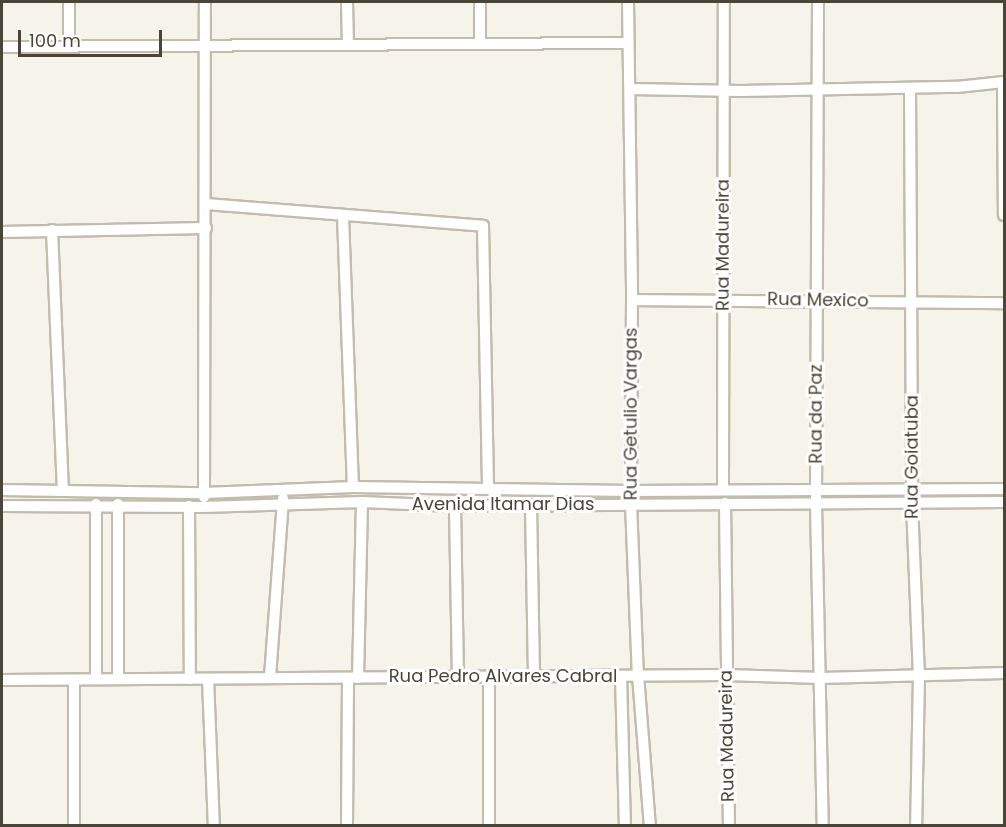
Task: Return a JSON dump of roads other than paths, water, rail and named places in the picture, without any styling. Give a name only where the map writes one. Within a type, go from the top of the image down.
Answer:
[{"type":"street","points":[[69,2],[69,46]]},
{"type":"street","points":[[203,507],[206,228],[205,2]]},
{"type":"street","points":[[347,2],[348,45]]},
{"type":"street","points":[[480,2],[480,44]]},
{"type":"street","name":"Rua Getulio Vargas","points":[[628,2],[632,300],[631,504],[639,675],[650,825]]},
{"type":"street","name":"Rua Madureira","points":[[723,489],[724,2]]},
{"type":"street","name":"Rua da Paz","points":[[818,2],[816,504],[823,825]]},
{"type":"street","points":[[2,47],[628,44]]},
{"type":"street","points":[[630,89],[816,90],[910,88],[1004,82],[1005,215]]},
{"type":"street","name":"Rua Goiatuba","points":[[910,88],[912,503],[919,676],[916,825]]},
{"type":"street","points":[[206,204],[483,226],[488,489]]},
{"type":"street","points":[[343,216],[353,487]]},
{"type":"street","points":[[2,232],[206,228]]},
{"type":"street","points":[[52,230],[63,489]]},
{"type":"street","name":"Rua Mexico","points":[[632,300],[1005,303]]},
{"type":"street","name":"Avenida Itamar Dias","points":[[2,490],[63,489],[204,493],[353,487],[631,491],[1005,489]]},
{"type":"street","points":[[270,677],[283,489]]},
{"type":"street","points":[[347,825],[362,502]]},
{"type":"street","name":"Avenida Itamar Dias","points":[[2,506],[118,504],[203,507],[362,502],[455,506],[1005,502]]},
{"type":"street","name":"Rua Madureira","points":[[725,503],[729,825]]},
{"type":"street","points":[[96,504],[96,679]]},
{"type":"street","points":[[118,504],[118,679]]},
{"type":"street","points":[[531,505],[534,676]]},
{"type":"street","points":[[189,506],[190,679]]},
{"type":"street","points":[[455,506],[458,677]]},
{"type":"street","name":"Rua Pedro Alvares Cabral","points":[[2,680],[639,675],[821,678],[1005,673]]},
{"type":"street","points":[[621,676],[625,825]]},
{"type":"street","points":[[489,677],[489,825]]},
{"type":"street","points":[[208,679],[214,825]]},
{"type":"street","points":[[74,680],[74,825]]}]
